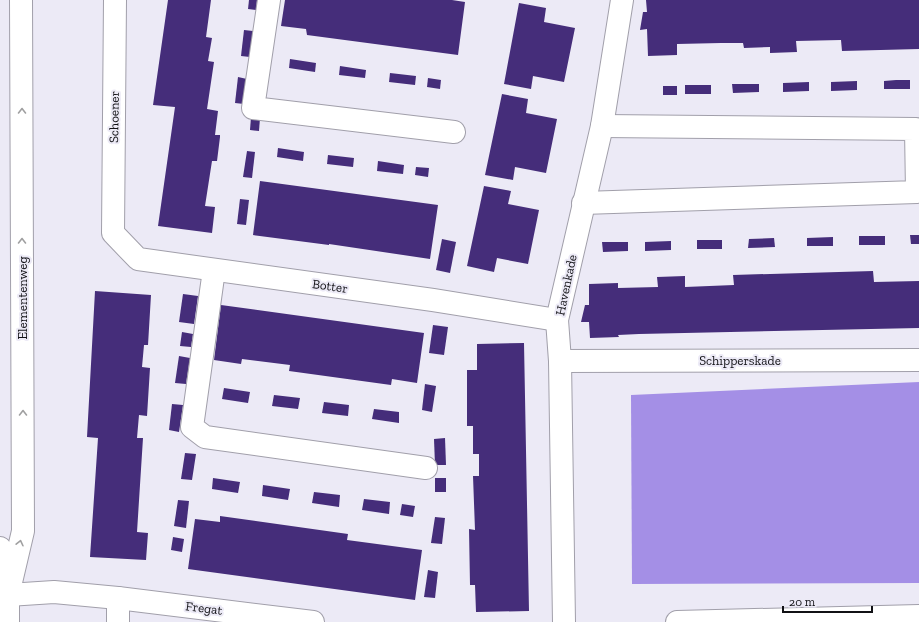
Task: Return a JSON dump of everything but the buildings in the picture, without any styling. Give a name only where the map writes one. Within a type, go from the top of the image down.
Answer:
[{"type":"street","name":"Elementenweg","points":[[8,595],[23,531],[21,0]]},
{"type":"street","name":"Schoener","points":[[112,233],[115,0]]},
{"type":"street","points":[[269,0],[253,108],[454,132]]},
{"type":"street","name":"Havenkade","points":[[564,622],[558,320],[602,126],[622,0]]},
{"type":"street","points":[[584,203],[917,192],[916,129],[602,126]]},
{"type":"street","name":"Botter","points":[[112,233],[138,259],[433,300],[558,320]]},
{"type":"street","points":[[214,270],[192,427],[205,437],[426,468]]},
{"type":"street","name":"Schipperskade","points":[[560,361],[919,360]]},
{"type":"street","name":"Elementenweg","points":[[0,548],[8,595],[8,622]]},
{"type":"street","name":"Fregat","points":[[8,595],[54,592],[118,598],[279,620],[313,622]]},
{"type":"street","points":[[118,598],[118,622]]},
{"type":"street","points":[[677,622],[919,616]]},
{"type":"shaded area","points":[[919,382],[919,583],[632,584],[631,395]]}]
